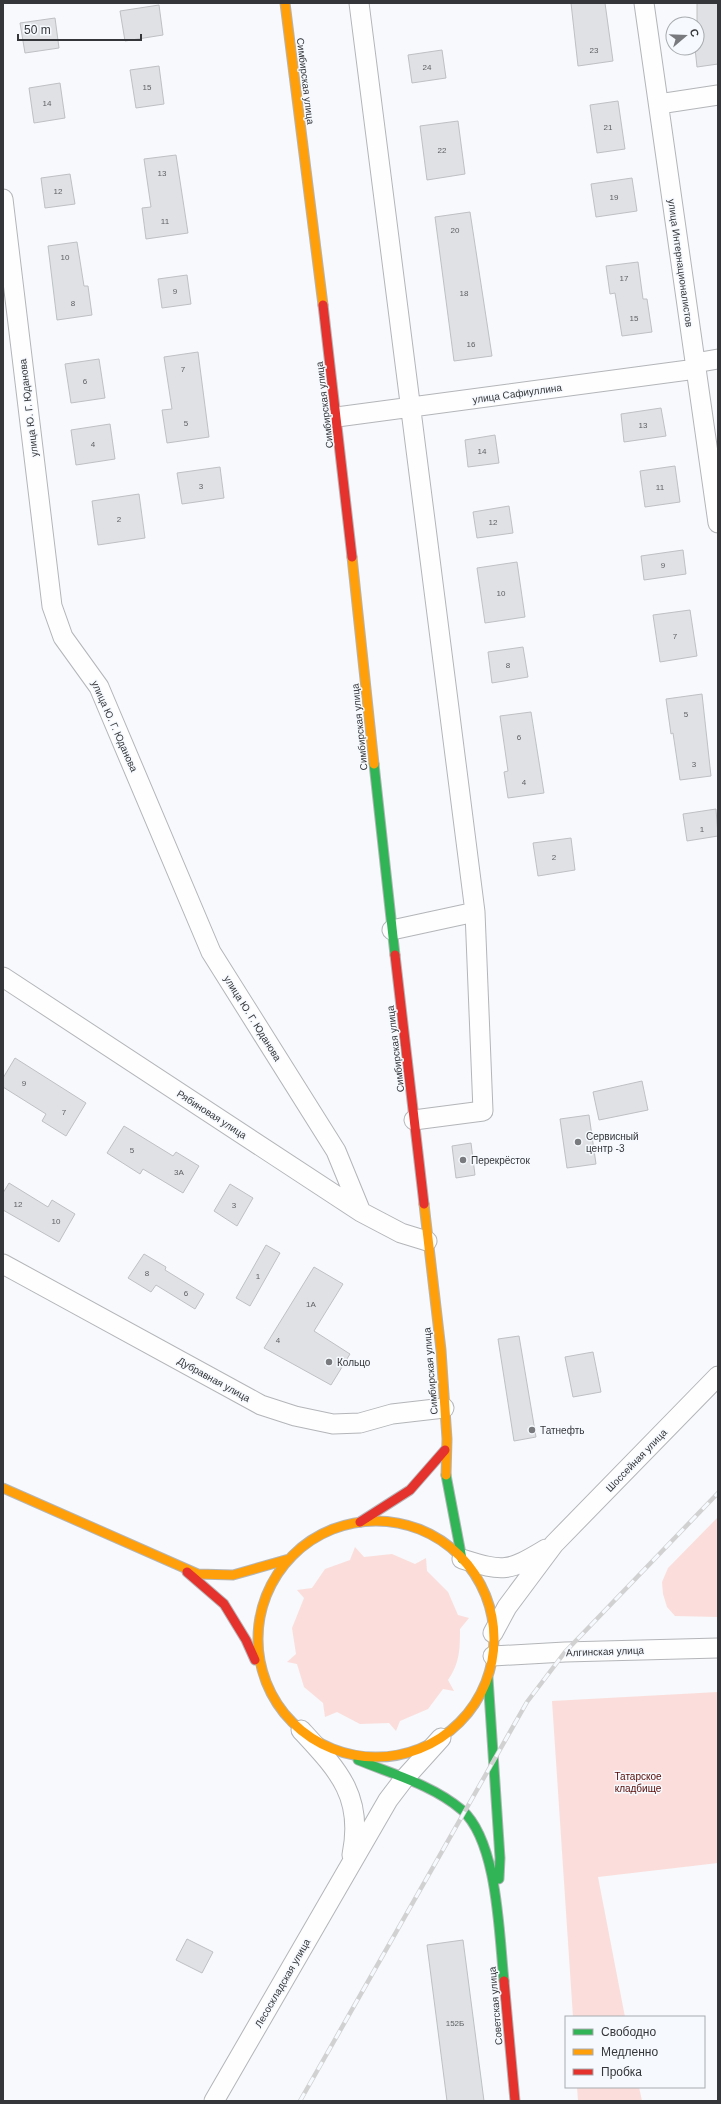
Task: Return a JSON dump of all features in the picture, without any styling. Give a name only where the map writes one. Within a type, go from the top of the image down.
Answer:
[{"type":"main road","name":"Симбирская улица","points":[[285,3],[337,417],[392,930],[427,1241],[441,1350],[447,1440],[445,1450],[452,1503],[462,1558]]},
{"type":"main road","points":[[360,1522],[410,1490],[445,1450]]},
{"type":"main road","points":[[3,1488],[183,1568],[209,1576],[226,1576],[247,1572],[289,1559]]},
{"type":"main road","points":[[269,1689],[260,1659],[258,1636],[261,1612],[270,1587],[278,1574],[289,1559],[312,1540],[334,1529],[360,1522],[388,1522],[411,1526],[429,1534],[449,1547],[462,1558],[474,1574],[483,1590],[490,1608],[493,1633],[493,1656],[488,1676],[476,1701],[468,1713],[441,1738],[416,1750],[386,1757],[364,1757],[341,1752]]},
{"type":"main road","points":[[183,1568],[224,1604],[230,1612],[269,1689],[286,1716],[301,1730],[320,1743],[440,1796],[463,1812],[471,1821],[489,1869],[497,1908]]},
{"type":"main road","points":[[488,1676],[500,1858],[497,1908]]},
{"type":"main road","name":"Советская улица","points":[[497,1908],[515,2101]]},
{"type":"street","points":[[359,3],[474,912],[483,1111],[414,1120]]},
{"type":"street","name":"улица Интернационалистов","points":[[644,3],[718,524]]},
{"type":"street","points":[[659,104],[718,95]]},
{"type":"street","name":"улица Ю. Г. Юданова","points":[[3,199],[52,606],[58,626],[63,637],[100,688],[212,952],[336,1151],[361,1212]]},
{"type":"street","name":"улица Сафиуллина","points":[[337,417],[696,366],[718,359]]},
{"type":"street","points":[[392,930],[474,912]]},
{"type":"street","name":"Рябиновая улица","points":[[3,977],[361,1212],[401,1233],[427,1241]]},
{"type":"street","name":"Дубравная улица","points":[[3,1264],[261,1405],[295,1416],[333,1424],[360,1423],[392,1414],[444,1408]]},
{"type":"street","name":"Шоссейная улица","points":[[554,1544],[718,1376]]},
{"type":"street","points":[[462,1558],[490,1568],[506,1569],[527,1560],[554,1544]]},
{"type":"street","points":[[493,1633],[507,1607],[554,1544]]},
{"type":"street","name":"Алгинская улица","points":[[493,1656],[565,1652],[718,1648]]},
{"type":"street","points":[[301,1730],[335,1769],[351,1797],[355,1816],[355,1840],[350,1865]]},
{"type":"street","name":"Лесоскладская улица","points":[[214,2101],[388,1800],[404,1779],[441,1738]]},
{"type":"street","points":[[388,1800],[408,1793],[440,1796]]},
{"type":"green space","points":[[718,1517],[718,1617],[675,1616],[667,1607],[663,1594],[662,1582],[668,1568]]},
{"type":"green space","points":[[355,1547],[364,1557],[392,1554],[415,1564],[426,1558],[427,1571],[448,1592],[458,1615],[469,1618],[460,1629],[457,1661],[448,1680],[454,1691],[443,1689],[428,1709],[400,1721],[396,1731],[389,1723],[360,1724],[337,1712],[325,1717],[323,1703],[304,1687],[297,1664],[287,1662],[296,1654],[292,1628],[304,1598],[297,1590],[312,1588],[325,1569],[350,1560]]},
{"type":"green space","name":"Татарское кладбище","points":[[718,1692],[718,1863],[598,1877],[625,2016],[573,2016],[552,1701]]},
{"type":"green space","points":[[577,2088],[639,2088],[642,2101],[578,2101]]},
{"type":"building","points":[[571,3],[605,3],[613,61],[578,66]]},
{"type":"building","points":[[697,3],[718,3],[718,64],[697,67],[696,56],[705,56],[705,16],[697,16]]},
{"type":"building","points":[[159,5],[163,35],[125,41],[120,11]]},
{"type":"building","points":[[55,18],[59,48],[25,53],[20,23]]},
{"type":"building","points":[[442,50],[446,78],[412,83],[408,55]]},
{"type":"building","points":[[159,66],[164,104],[136,108],[130,70]]},
{"type":"building","points":[[60,83],[65,118],[34,123],[29,88]]},
{"type":"building","points":[[618,101],[625,149],[597,153],[590,105]]},
{"type":"building","points":[[458,121],[465,174],[427,180],[420,126]]},
{"type":"building","points":[[176,155],[188,233],[146,239],[142,208],[151,207],[144,159]]},
{"type":"building","points":[[70,174],[75,204],[45,208],[41,178]]},
{"type":"building","points":[[632,178],[637,211],[596,217],[591,184]]},
{"type":"building","points":[[470,212],[492,356],[454,361],[435,217]]},
{"type":"building","points":[[77,242],[84,286],[88,286],[92,315],[57,320],[48,246]]},
{"type":"building","points":[[638,262],[643,299],[647,299],[652,332],[622,336],[615,293],[610,294],[606,266]]},
{"type":"building","points":[[187,275],[191,304],[162,308],[158,279]]},
{"type":"building","points":[[198,352],[209,437],[167,443],[162,410],[172,409],[164,357]]},
{"type":"building","points":[[99,359],[105,398],[71,403],[65,364]]},
{"type":"building","points":[[661,408],[666,436],[624,442],[621,414]]},
{"type":"building","points":[[110,424],[115,459],[76,465],[71,430]]},
{"type":"building","points":[[495,435],[499,463],[468,467],[465,440]]},
{"type":"building","points":[[675,466],[680,502],[645,507],[640,471]]},
{"type":"building","points":[[220,467],[224,498],[182,504],[177,473]]},
{"type":"building","points":[[139,494],[145,538],[98,545],[92,501]]},
{"type":"building","points":[[509,506],[513,533],[477,538],[473,512]]},
{"type":"building","points":[[683,550],[686,574],[644,580],[641,556]]},
{"type":"building","points":[[517,562],[525,617],[485,623],[477,568]]},
{"type":"building","points":[[690,610],[697,656],[660,662],[653,615]]},
{"type":"building","points":[[523,647],[528,677],[492,683],[488,652]]},
{"type":"building","points":[[702,694],[711,776],[680,780],[666,699]]},
{"type":"building","points":[[531,712],[544,793],[508,798],[504,772],[508,771],[500,716]]},
{"type":"building","points":[[716,809],[718,836],[687,841],[683,814]]},
{"type":"building","points":[[571,838],[575,870],[538,876],[533,843]]},
{"type":"building","points":[[15,1058],[86,1103],[66,1136],[42,1121],[46,1114],[3,1087],[3,1078]]},
{"type":"building","points":[[642,1081],[648,1110],[599,1120],[593,1092]]},
{"type":"building","points":[[589,1115],[596,1164],[567,1168],[560,1119]]},
{"type":"building","points":[[124,1126],[173,1156],[176,1152],[199,1166],[183,1193],[143,1169],[140,1174],[107,1153]]},
{"type":"building","points":[[471,1143],[475,1175],[456,1178],[452,1146]]},
{"type":"building","points":[[9,1183],[48,1207],[52,1200],[75,1214],[59,1242],[3,1210],[3,1193]]},
{"type":"building","points":[[230,1184],[253,1198],[237,1226],[214,1211]]},
{"type":"building","points":[[266,1245],[280,1253],[250,1306],[236,1298]]},
{"type":"building","points":[[144,1254],[166,1267],[165,1270],[204,1294],[195,1309],[156,1285],[151,1292],[128,1278]]},
{"type":"building","points":[[314,1267],[343,1284],[314,1331],[350,1354],[331,1385],[264,1348]]},
{"type":"building","points":[[519,1336],[536,1437],[514,1441],[498,1339]]},
{"type":"building","points":[[593,1352],[601,1392],[573,1397],[565,1357]]},
{"type":"building","points":[[187,1939],[213,1952],[202,1973],[176,1960]]},
{"type":"building","points":[[463,1940],[484,2101],[447,2101],[427,1945]]},
{"type":"railway","points":[[300,2101],[527,1702],[565,1652],[718,1493]]},
{"type":"traffic: fast","points":[[374,764],[395,955]]},
{"type":"traffic: fast","points":[[446,1475],[462,1559]]},
{"type":"traffic: fast","points":[[488,1678],[500,1858],[499,1879]]},
{"type":"traffic: fast","points":[[358,1760],[412,1781],[451,1801],[462,1810],[474,1825],[483,1844],[490,1866],[495,1890],[504,1981]]},
{"type":"traffic: slow","points":[[285,3],[323,305]]},
{"type":"traffic: slow","points":[[352,557],[374,764]]},
{"type":"traffic: slow","points":[[424,1204],[441,1350],[447,1439],[446,1475]]},
{"type":"traffic: slow","points":[[3,1488],[198,1574],[233,1575],[289,1559]]},
{"type":"traffic: slow","points":[[376,1521],[410,1526],[421,1530],[451,1548],[467,1564],[480,1584],[489,1605],[494,1639],[489,1673],[485,1684],[467,1714],[451,1730],[431,1743],[410,1752],[376,1757],[342,1752],[331,1748],[301,1730],[285,1714],[272,1694],[263,1673],[258,1639],[263,1605],[267,1594],[285,1564],[301,1548],[321,1535],[342,1526],[376,1521]]},
{"type":"traffic: jam","points":[[323,305],[352,557]]},
{"type":"traffic: jam","points":[[395,955],[424,1204]]},
{"type":"traffic: jam","points":[[360,1522],[410,1490],[445,1450]]},
{"type":"traffic: jam","points":[[187,1572],[224,1604],[246,1640],[255,1660]]},
{"type":"traffic: jam","points":[[504,1981],[515,2101]]},
{"type":"place","name":"Сервисный центр -3","points":[[578,1142]]},
{"type":"place","name":"Перекрёсток","points":[[463,1160]]},
{"type":"place","name":"Кольцо","points":[[329,1362]]},
{"type":"place","name":"Татнефть","points":[[532,1430]]}]
